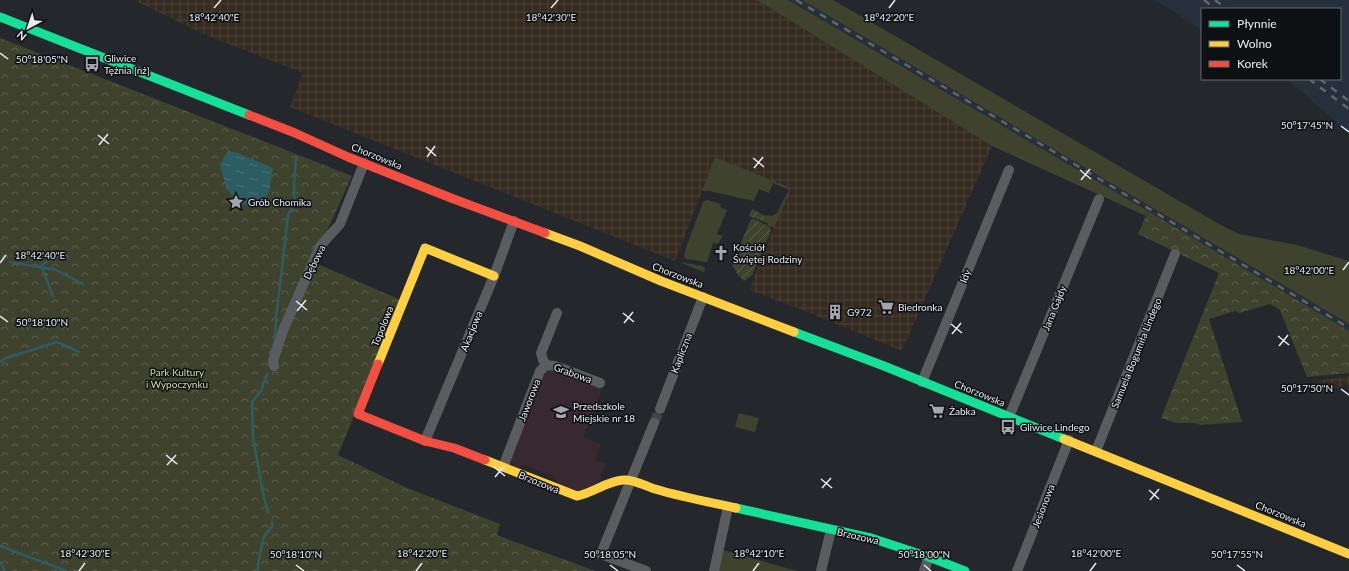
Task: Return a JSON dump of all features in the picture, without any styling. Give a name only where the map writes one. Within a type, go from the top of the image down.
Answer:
[{"type":"main road","name":"Chorzowska","points":[[0,16],[295,133],[364,163],[457,200],[514,221],[703,297],[1009,416],[1349,554]]},
{"type":"main road","name":"Topolowa","points":[[425,441],[358,414],[425,248],[494,276]]},
{"type":"main road","name":"Brzozowa","points":[[425,441],[454,448],[577,496],[587,494],[614,481],[623,479],[630,480],[667,493],[871,538],[929,557],[965,571]]},
{"type":"street","name":"Dębowa","points":[[274,366],[273,361],[284,328],[313,262],[321,245],[340,224],[364,163]]},
{"type":"street","name":"Idy","points":[[922,382],[1009,170]]},
{"type":"street","name":"Jana Gajdy","points":[[1009,416],[1099,199]]},
{"type":"street","name":"Akacjowa","points":[[425,441],[494,276],[514,221]]},
{"type":"street","name":"Samuela Bogumiła Lindego","points":[[1096,452],[1175,254]]},
{"type":"street","name":"Kapliczna","points":[[660,409],[703,297]]},
{"type":"street","points":[[546,365],[542,360],[541,353],[557,313]]},
{"type":"street","name":"Grabowa","points":[[546,365],[550,364],[600,383]]},
{"type":"street","name":"Jaworowa","points":[[503,467],[540,371],[546,365]]},
{"type":"street","points":[[646,571],[602,554],[630,480],[654,423]]},
{"type":"street","name":"Jesionowa","points":[[1017,571],[1069,440]]},
{"type":"street","points":[[714,571],[728,507]]},
{"type":"street","name":"Brzozowa","points":[[822,571],[831,530]]},
{"type":"street","points":[[924,571],[929,557]]},
{"type":"shaded area","points":[[134,0],[757,0],[992,146],[902,351],[800,309],[749,290],[790,188],[715,157],[675,261],[290,107],[303,73],[201,33]]},
{"type":"shaded area","points":[[788,0],[802,0],[1349,324],[1349,331],[1148,211]]},
{"type":"shaded area","points":[[1155,0],[1349,0],[1349,134],[1287,80],[1341,80],[1341,8],[1201,8],[1201,29]]},
{"type":"shaded area","name":"Przedszkole Miejskie nr 18","points":[[549,369],[603,387],[583,437],[601,445],[595,460],[606,464],[598,484],[581,492],[557,483],[555,477],[525,465],[519,468],[510,464],[541,379]]},
{"type":"shaded area","points":[[1349,376],[1349,385],[1318,391],[1317,381]]},
{"type":"green space","points":[[757,0],[788,0],[1148,211],[1146,216],[992,146]]},
{"type":"green space","points":[[802,0],[833,0],[1219,224],[1239,234],[1297,245],[1349,261],[1349,324]]},
{"type":"green space","name":"Park Kultury i Wypoczynku","points":[[0,38],[352,176],[313,262],[401,300],[338,455],[407,488],[500,524],[497,535],[595,571],[0,571]]},
{"type":"green space","points":[[715,157],[791,188],[774,228],[767,225],[768,220],[763,215],[772,216],[777,213],[789,190],[773,183],[769,193],[759,189],[754,201],[709,191],[702,191]]},
{"type":"green space","points":[[707,200],[721,204],[720,207],[727,210],[717,234],[723,236],[718,244],[713,243],[707,262],[686,259],[684,256],[686,248],[703,202]]},
{"type":"green space","points":[[753,209],[768,220],[767,223],[749,216],[751,210]]},
{"type":"green space","points":[[1148,211],[1349,331],[1349,373],[1307,377],[1280,310],[1270,304],[1239,313],[1235,311],[1209,319],[1242,422],[1201,425],[1195,423],[1176,423],[1161,418],[1219,273],[1138,234]]},
{"type":"green space","points":[[751,219],[770,227],[771,231],[752,275],[744,281],[737,274],[732,264]]},
{"type":"green space","points":[[679,262],[702,266],[705,268],[704,272]]},
{"type":"green space","points":[[739,413],[759,418],[755,432],[735,427]]},
{"type":"green space","points":[[723,550],[797,571],[718,571]]},
{"type":"water","points":[[228,151],[238,153],[273,168],[269,192],[259,208],[239,203],[226,188],[220,164]]},
{"type":"waterway","points":[[270,353],[275,341],[276,319],[288,215],[295,203],[294,185],[296,157]]},
{"type":"waterway","points":[[40,267],[49,259],[60,256]]},
{"type":"waterway","points":[[10,262],[56,270],[83,284]]},
{"type":"waterway","points":[[42,268],[53,296]]},
{"type":"waterway","points":[[0,362],[6,358],[57,342],[79,352]]},
{"type":"waterway","points":[[267,374],[261,391],[252,402],[253,437],[268,512]]},
{"type":"waterway","points":[[258,571],[264,536],[272,527],[272,522]]},
{"type":"waterway","points":[[0,546],[66,571]]},
{"type":"waterway","points":[[0,562],[5,571]]},
{"type":"tunnel","points":[[654,423],[660,409]]},
{"type":"railway","points":[[796,0],[1349,328]]},
{"type":"railway","points":[[1204,0],[1215,8]]},
{"type":"railway","points":[[1215,0],[1226,8]]},
{"type":"railway","points":[[1310,80],[1349,109]]},
{"type":"railway","points":[[1321,80],[1349,101]]},
{"type":"traffic: fast","points":[[0,17],[249,115]]},
{"type":"traffic: fast","points":[[794,332],[884,366],[1064,439]]},
{"type":"traffic: fast","points":[[736,508],[871,538],[929,557],[965,571]]},
{"type":"traffic: slow","points":[[545,233],[580,246],[661,281],[794,332]]},
{"type":"traffic: slow","points":[[378,364],[425,248],[494,276]]},
{"type":"traffic: slow","points":[[1064,439],[1349,554]]},
{"type":"traffic: slow","points":[[485,460],[577,496],[611,482],[627,480],[655,489],[736,508]]},
{"type":"traffic: jam","points":[[249,115],[295,133],[348,157],[545,233]]},
{"type":"traffic: jam","points":[[378,364],[358,414],[425,441],[454,448],[485,460]]},
{"type":"place","name":"Gliwice Tężnia [nż]","points":[[92,64]]},
{"type":"place","name":"Grób Chomika","points":[[236,202]]},
{"type":"place","name":"Kościół Świętej Rodziny","points":[[721,253]]},
{"type":"place","name":"Biedronka","points":[[886,307]]},
{"type":"place","name":"G972","points":[[835,312]]},
{"type":"place","name":"Żabka","points":[[937,411]]},
{"type":"place","name":"Przedszkole Miejskie nr 18","points":[[561,412]]},
{"type":"place","name":"Gliwice Lindego","points":[[1008,427]]}]
